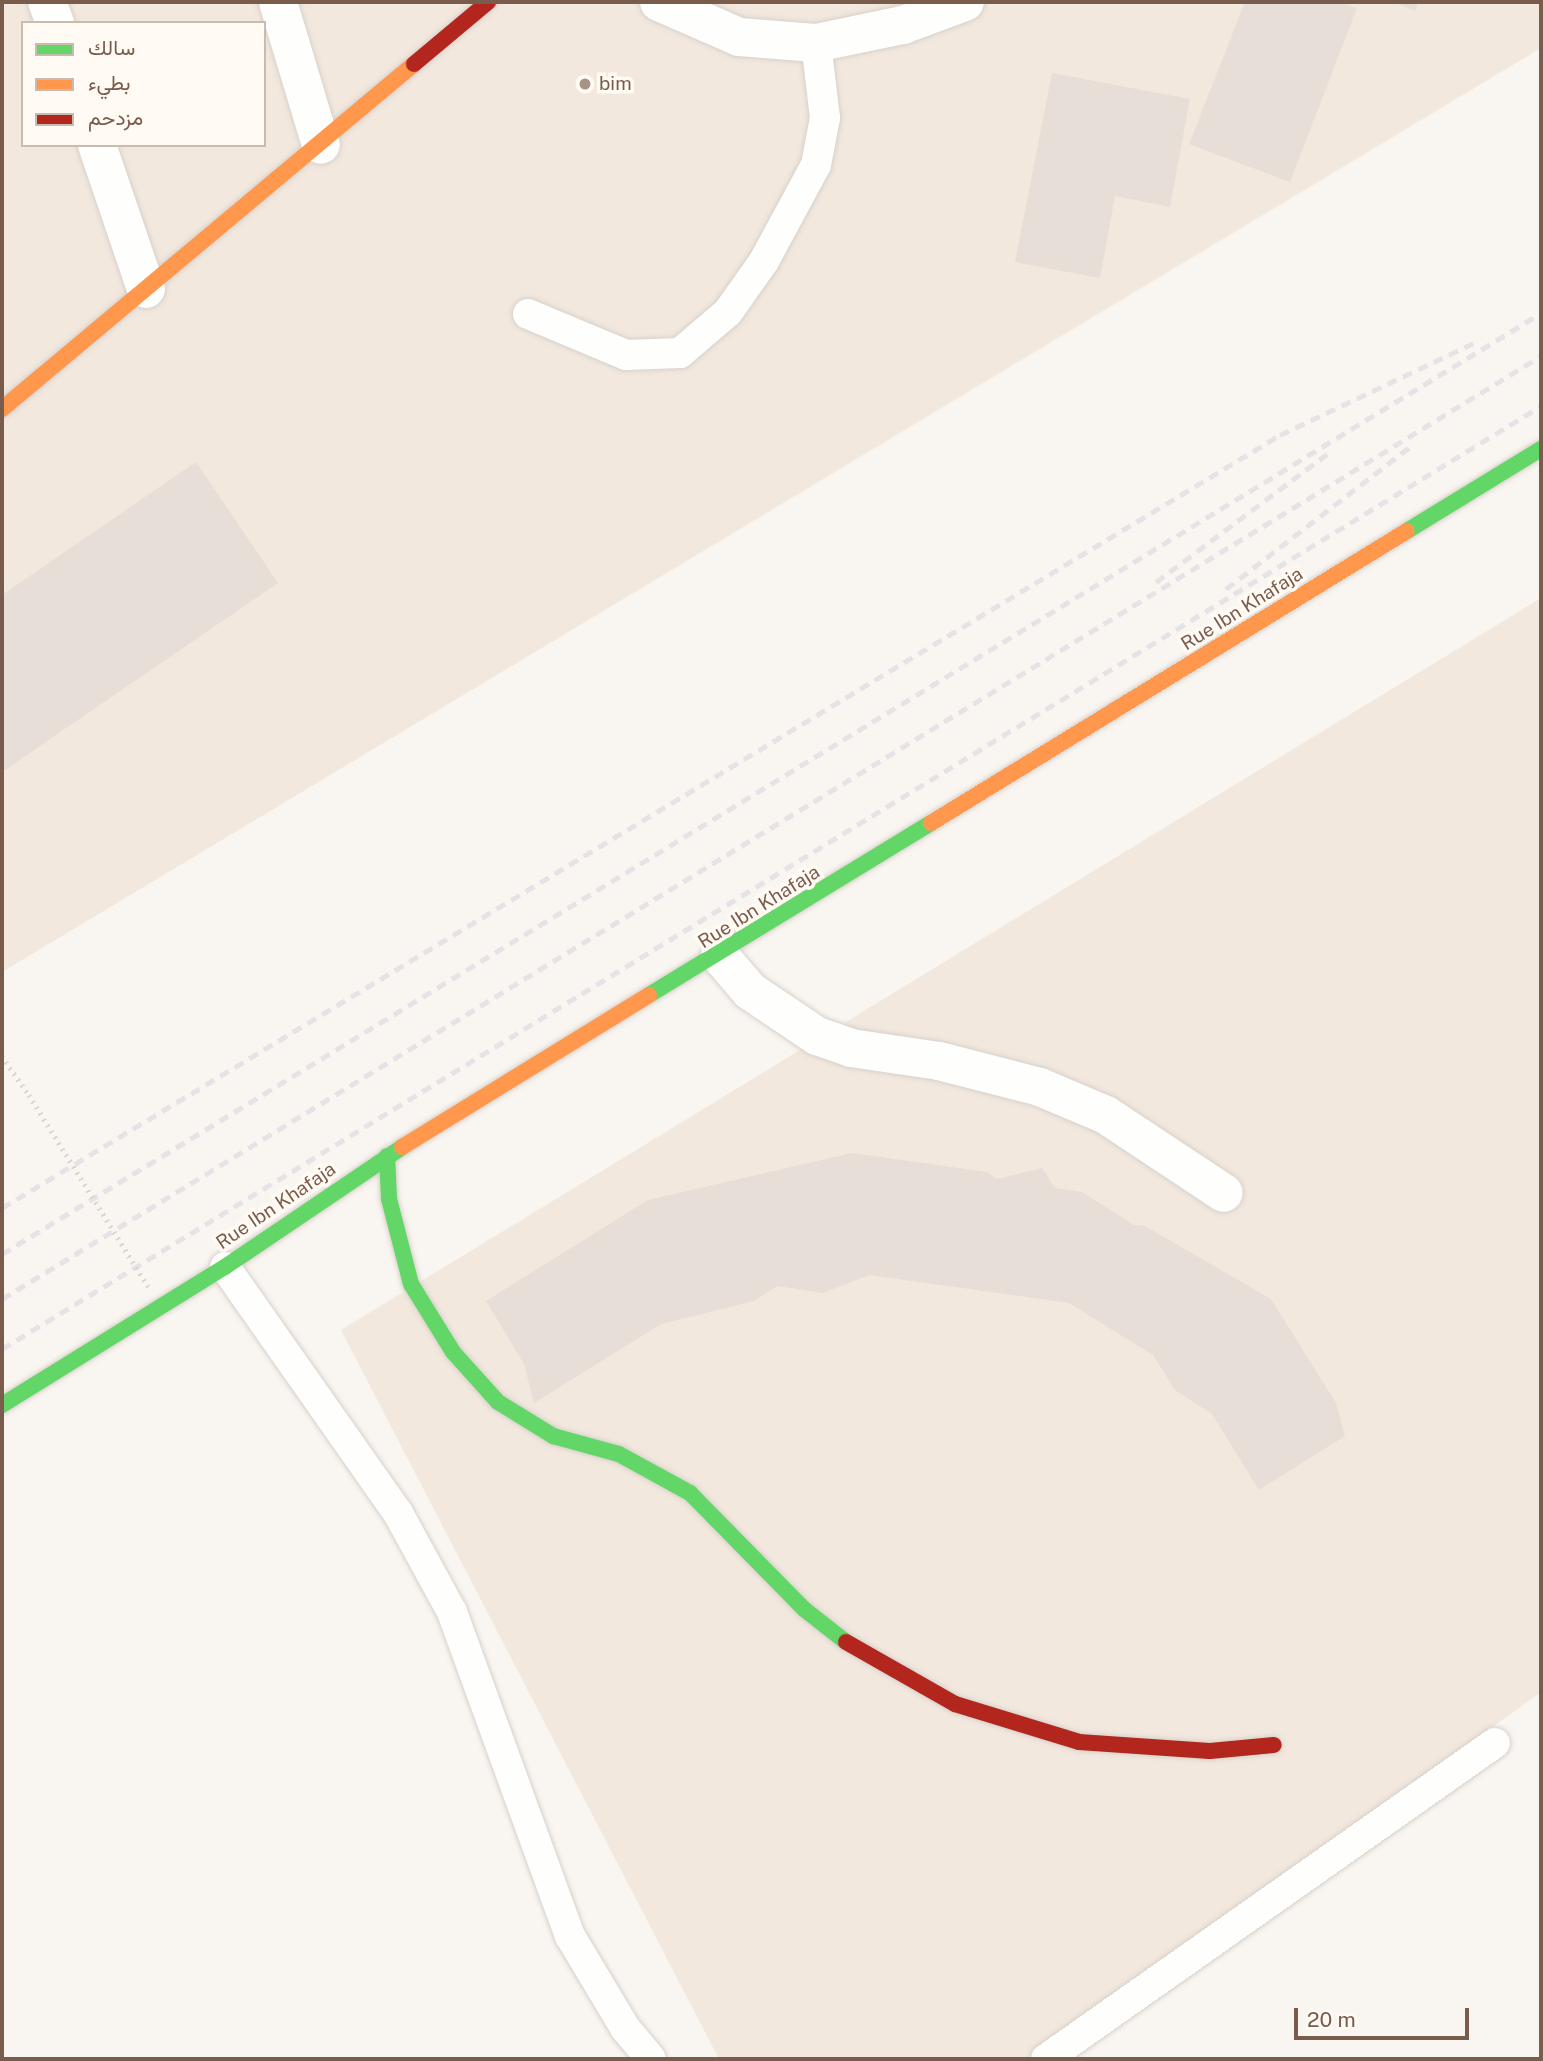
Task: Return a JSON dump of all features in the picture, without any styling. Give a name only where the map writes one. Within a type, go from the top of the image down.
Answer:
[{"type":"street","points":[[47,2],[54,21]]},
{"type":"street","points":[[278,2],[321,145]]},
{"type":"street","points":[[2,409],[321,145],[488,2]]},
{"type":"street","points":[[659,2],[740,37],[816,43],[904,25],[965,2]]},
{"type":"street","points":[[98,147],[146,289]]},
{"type":"street","name":"Rue Ibn Khafaja","points":[[2,1405],[225,1266],[387,1156],[720,956],[1541,449]]},
{"type":"street","points":[[720,956],[750,991],[817,1036],[851,1048],[939,1061],[1041,1087],[1116,1121],[1224,1193]]},
{"type":"street","points":[[387,1156],[389,1199],[411,1284],[453,1352],[498,1402],[553,1436],[619,1454],[690,1493],[770,1577],[851,1646],[955,1704],[1079,1742],[1210,1751],[1274,1745]]},
{"type":"lane","points":[[528,314],[626,355],[680,353],[728,312],[764,261],[816,165],[825,118],[816,43]]},
{"type":"lane","points":[[225,1266],[398,1513],[434,1579],[485,1695],[570,1936],[625,2028],[651,2059]]},
{"type":"lane","points":[[1046,2059],[1495,1743]]},
{"type":"path","points":[[2,1056],[151,1291]]},
{"type":"shaded area","points":[[2,2],[1541,2],[1541,48],[2,972]]},
{"type":"shaded area","points":[[1541,598],[1541,1692],[1034,2059],[719,2059],[341,1330]]},
{"type":"building","points":[[1245,2],[1340,2],[1357,8],[1290,182],[1189,144]]},
{"type":"building","points":[[1394,2],[1419,2],[1415,11]]},
{"type":"building","points":[[1052,73],[1190,99],[1170,207],[1115,196],[1100,278],[1015,262]]},
{"type":"building","points":[[196,462],[278,583],[2,772],[2,595]]},
{"type":"building","points":[[852,1153],[987,1172],[997,1179],[1042,1168],[1055,1188],[1082,1192],[1134,1225],[1145,1226],[1271,1299],[1336,1403],[1345,1436],[1259,1490],[1212,1414],[1175,1390],[1153,1355],[1069,1303],[869,1275],[823,1293],[777,1286],[754,1301],[661,1324],[534,1403],[524,1364],[486,1301],[648,1200]]},
{"type":"railway","points":[[2,1254],[1541,313]]},
{"type":"railway","points":[[2,1208],[1280,435],[1478,341]]},
{"type":"railway","points":[[2,1299],[1541,356]]},
{"type":"railway","points":[[2,1349],[1541,406]]},
{"type":"railway","points":[[1226,589],[1412,445]]},
{"type":"railway","points":[[1156,582],[1330,452]]},
{"type":"traffic: fast","points":[[1407,531],[1541,449]]},
{"type":"traffic: fast","points":[[649,995],[931,823]]},
{"type":"traffic: fast","points":[[2,1405],[225,1267],[402,1147]]},
{"type":"traffic: fast","points":[[387,1156],[389,1199],[411,1284],[453,1352],[498,1402],[553,1436],[619,1454],[690,1493],[804,1609],[846,1642]]},
{"type":"traffic: slow","points":[[2,409],[414,64]]},
{"type":"traffic: slow","points":[[931,823],[1407,531]]},
{"type":"traffic: slow","points":[[402,1147],[649,995]]},
{"type":"traffic: jam","points":[[414,64],[488,2]]},
{"type":"traffic: jam","points":[[846,1642],[955,1704],[1079,1742],[1210,1751],[1274,1745]]},
{"type":"place","name":"bim","points":[[585,84]]}]
